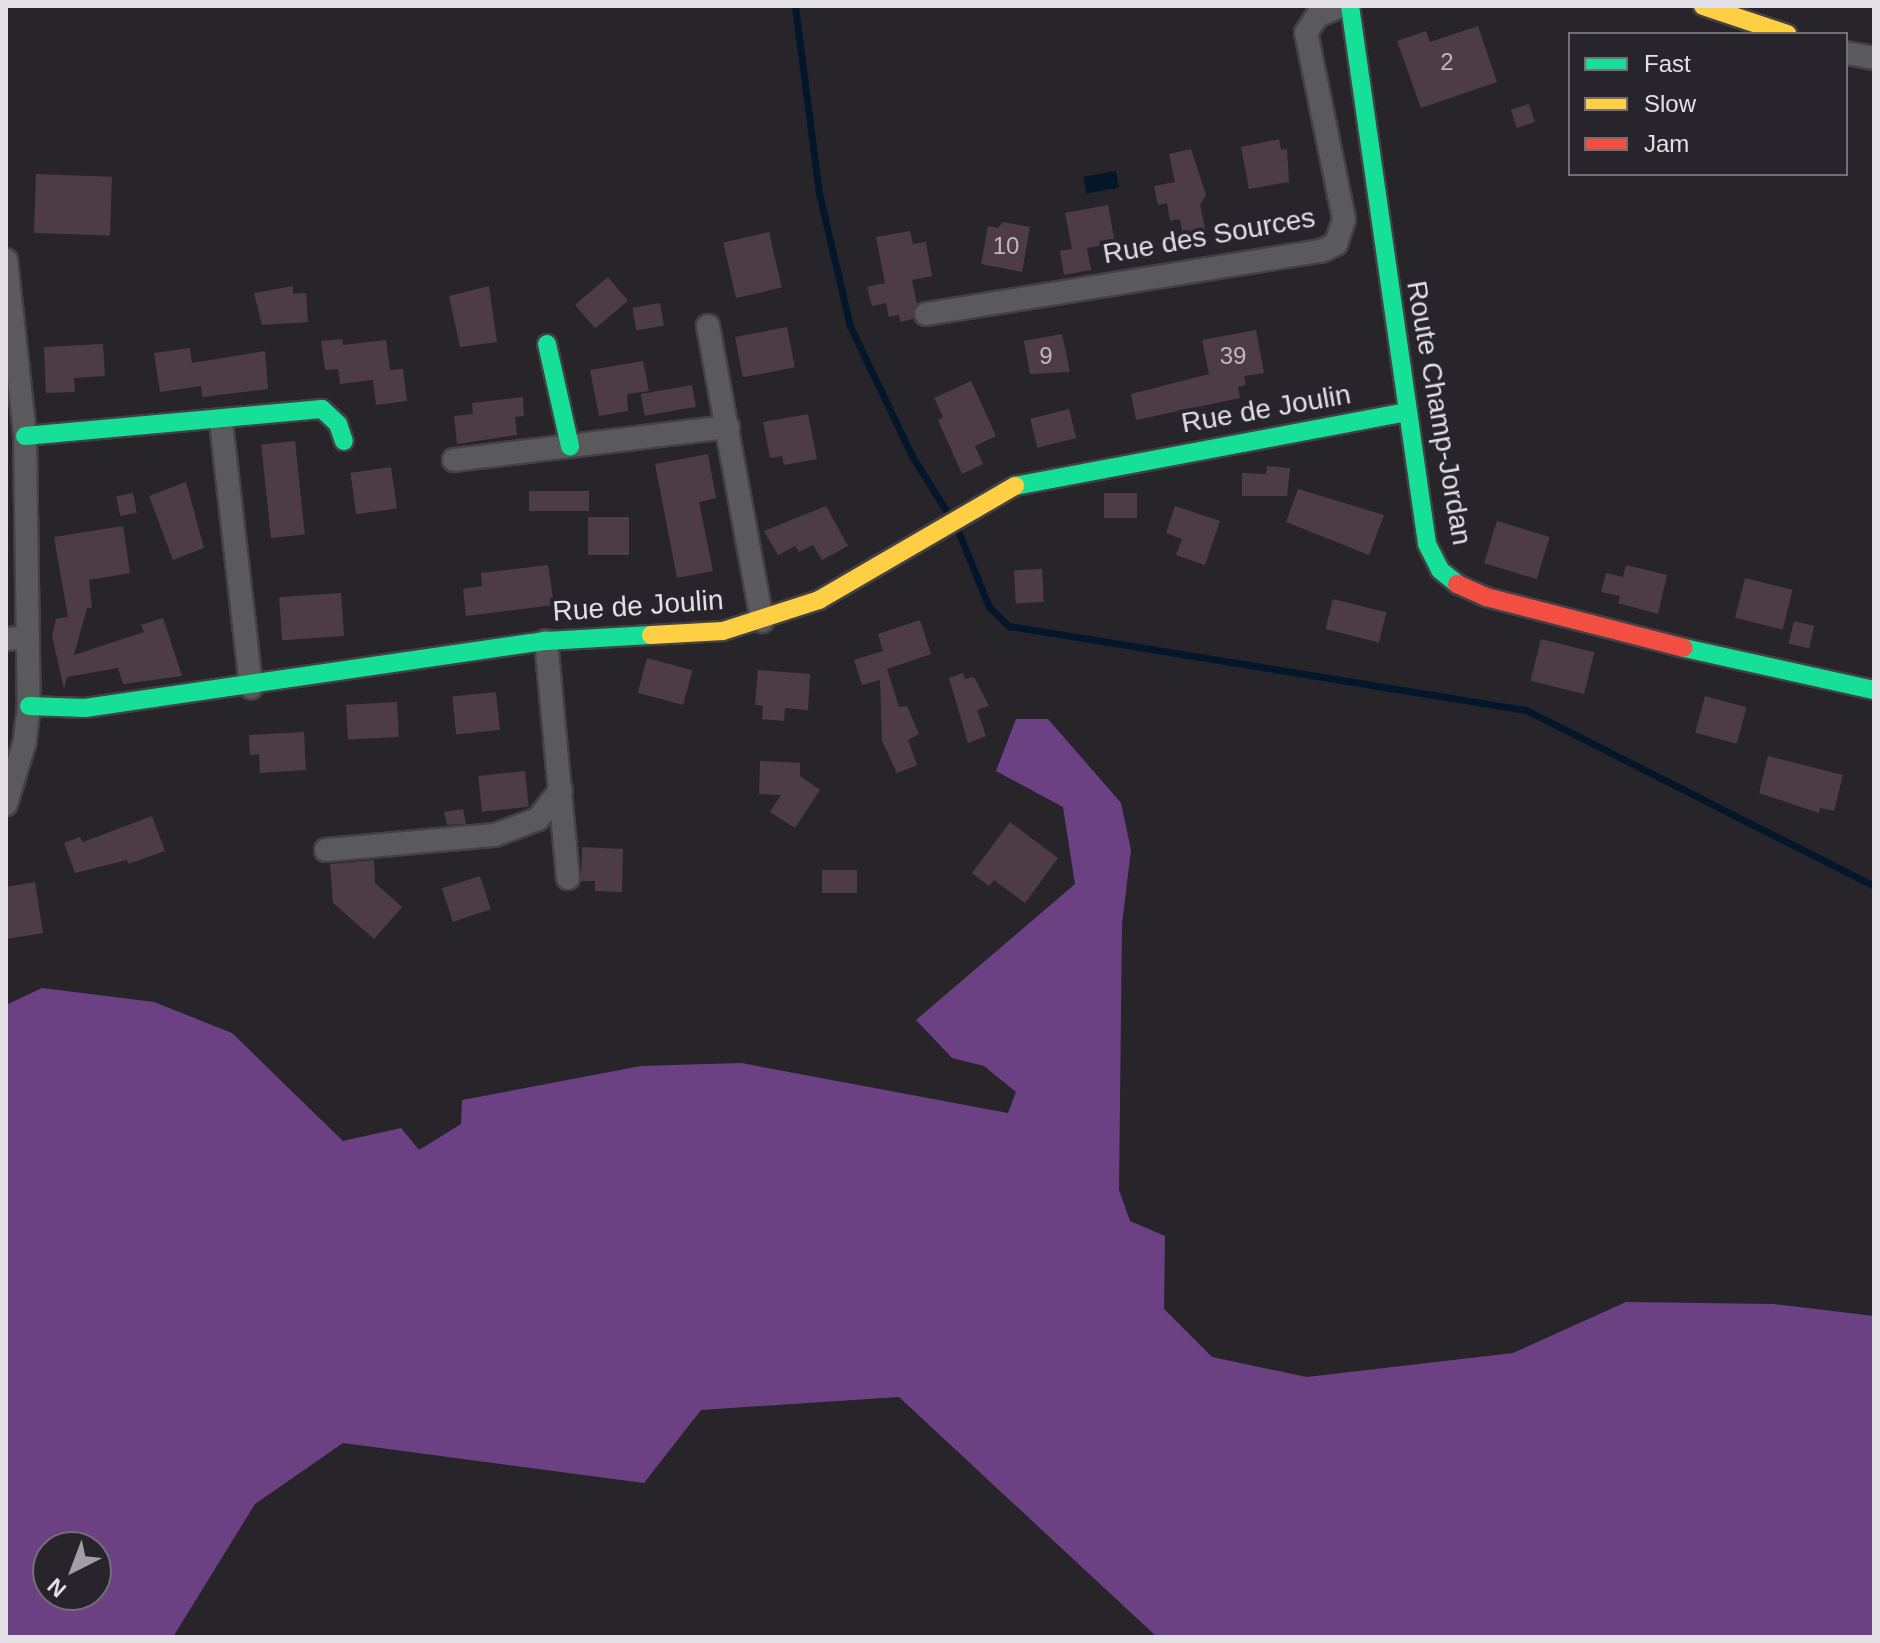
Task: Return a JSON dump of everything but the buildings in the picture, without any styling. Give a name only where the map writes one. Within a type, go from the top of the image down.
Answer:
[{"type":"street","name":"Rue des Sources","points":[[926,314],[1321,251],[1336,244],[1344,219],[1306,33],[1317,16],[1341,6]]},
{"type":"street","name":"Route Champ-Jordan","points":[[1350,6],[1405,412],[1427,544],[1451,581],[1515,605],[1811,680],[1874,690]]},
{"type":"street","points":[[1703,6],[1781,32]]},
{"type":"street","points":[[1848,53],[1874,58]]},
{"type":"street","points":[[6,260],[25,436],[17,638],[29,706],[6,804]]},
{"type":"street","points":[[708,326],[762,621]]},
{"type":"street","points":[[547,344],[570,446]]},
{"type":"street","points":[[25,436],[221,422],[322,409],[338,424],[344,441]]},
{"type":"street","name":"Rue de Joulin","points":[[29,706],[85,708],[251,687],[546,641],[696,635],[762,621],[819,600],[961,510],[1025,482],[1405,412]]},
{"type":"street","points":[[221,422],[251,687]]},
{"type":"street","points":[[454,460],[728,427]]},
{"type":"street","points":[[546,641],[568,878]]},
{"type":"street","points":[[326,850],[495,835],[538,819],[561,790]]},
{"type":"shaded area","points":[[1016,719],[1048,719],[1121,803],[1131,850],[1122,924],[1119,1190],[1130,1221],[1165,1236],[1164,1309],[1212,1357],[1307,1377],[1513,1353],[1626,1302],[1773,1304],[1874,1316],[1874,1637],[1157,1637],[899,1397],[701,1410],[644,1483],[343,1443],[255,1504],[173,1637],[6,1637],[6,1005],[42,988],[154,1002],[232,1033],[343,1141],[401,1128],[419,1150],[461,1124],[462,1100],[641,1066],[741,1063],[1008,1113],[1016,1092],[984,1066],[952,1058],[916,1020],[1075,884],[1063,807],[996,771]]},
{"type":"water","points":[[1116,171],[1119,188],[1086,193],[1084,177]]},
{"type":"waterway","points":[[795,6],[819,193],[850,326],[913,458],[947,512]]},
{"type":"waterway","points":[[956,526],[989,607],[1009,626],[1526,710],[1874,886]]},
{"type":"traffic: fast","points":[[1350,6],[1427,544],[1440,570],[1457,584]]},
{"type":"traffic: fast","points":[[547,344],[570,446]]},
{"type":"traffic: fast","points":[[25,436],[322,409],[338,424],[344,441]]},
{"type":"traffic: fast","points":[[1015,486],[1405,412]]},
{"type":"traffic: fast","points":[[29,706],[85,708],[546,641],[651,635]]},
{"type":"traffic: fast","points":[[1684,648],[1874,690]]},
{"type":"traffic: slow","points":[[1703,6],[1781,32]]},
{"type":"traffic: slow","points":[[651,635],[723,631],[819,600],[1015,486]]},
{"type":"traffic: jam","points":[[1457,584],[1486,597],[1684,648]]}]
